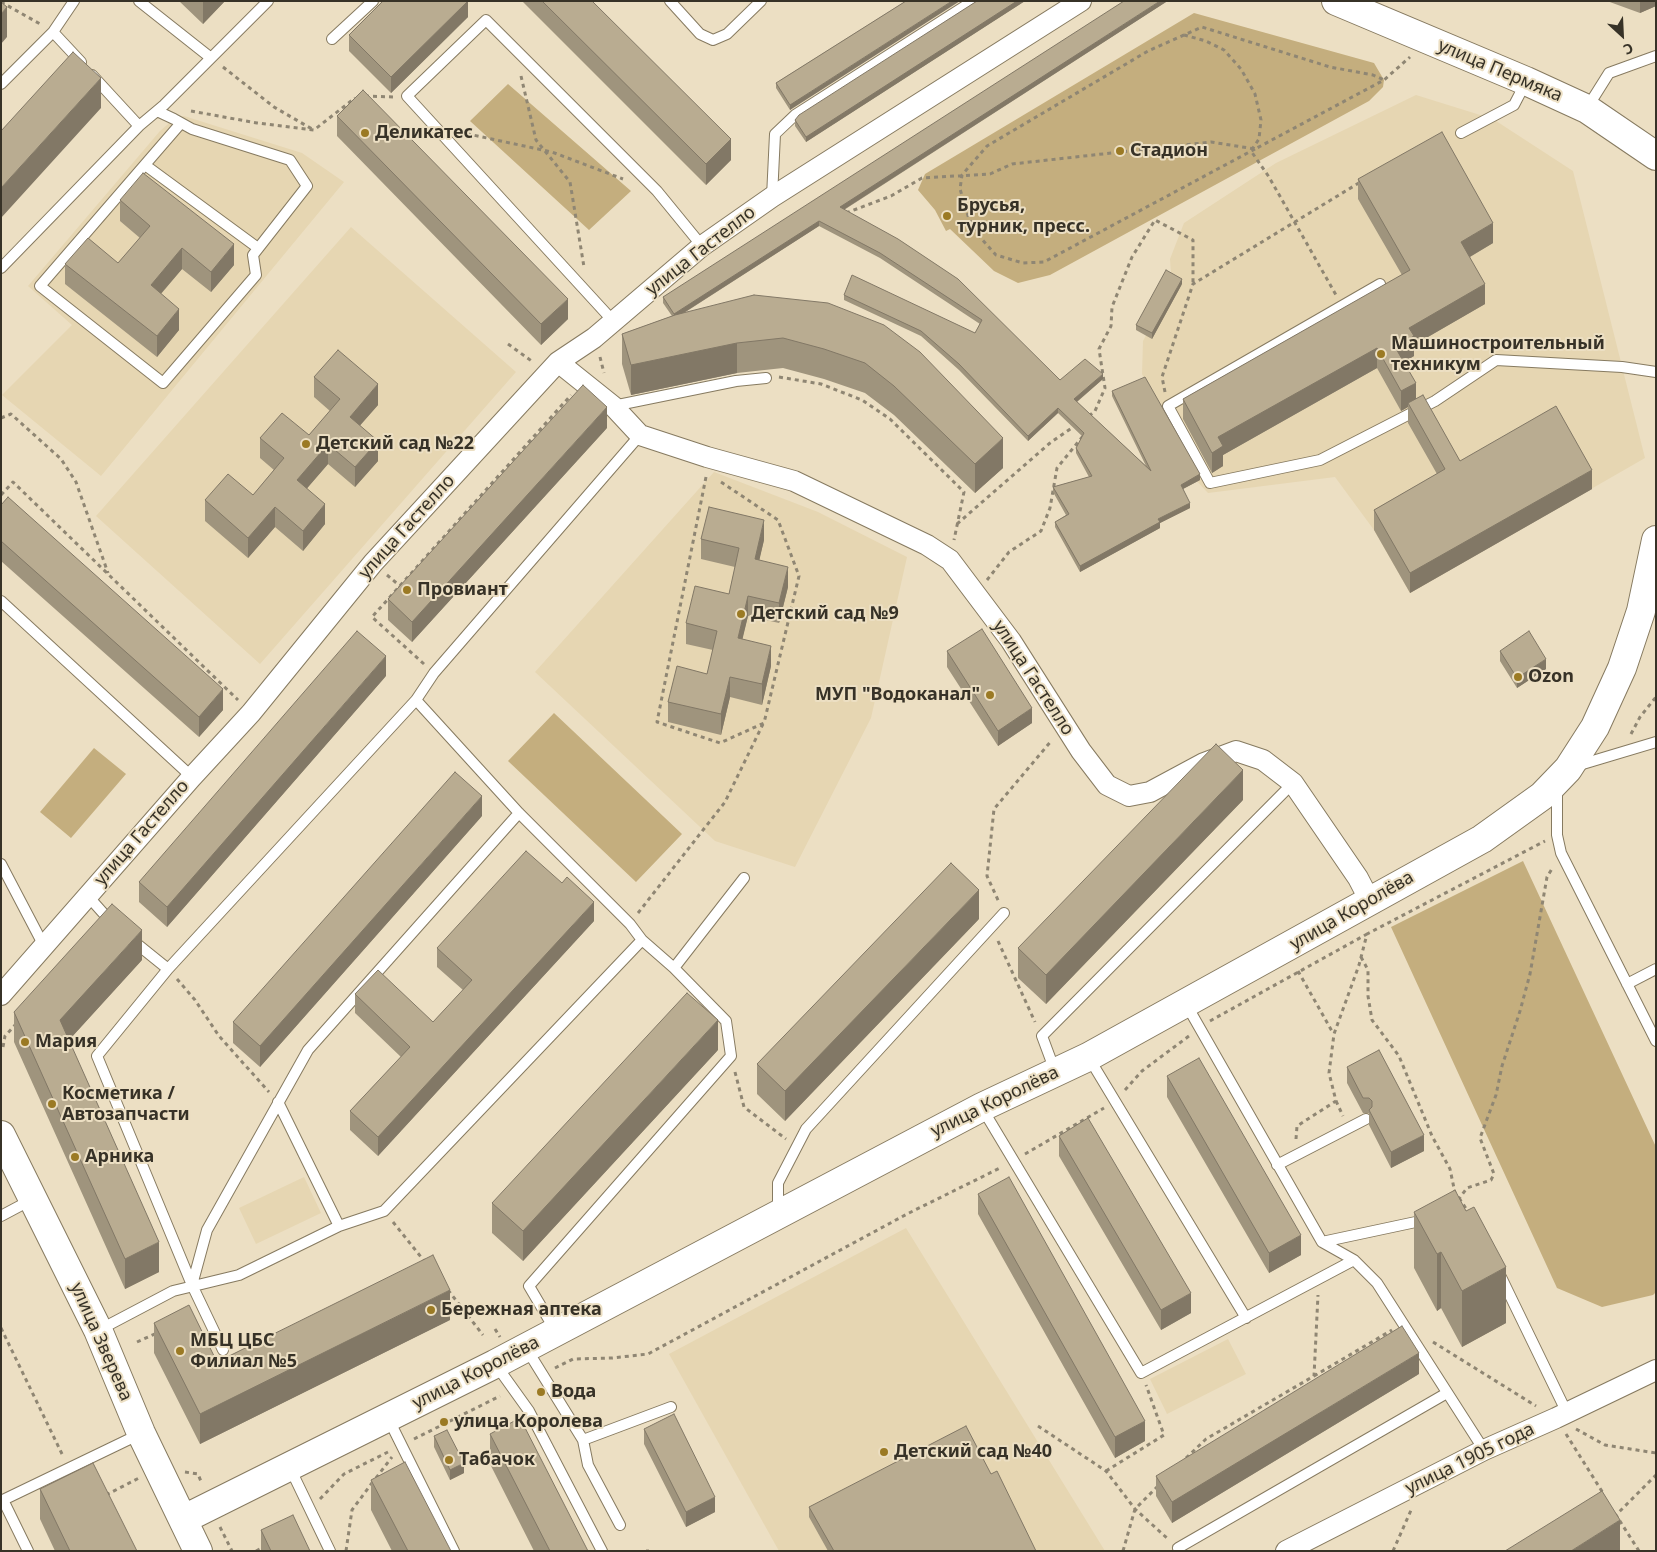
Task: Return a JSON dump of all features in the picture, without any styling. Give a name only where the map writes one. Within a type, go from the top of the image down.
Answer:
[{"type":"main road","name":"улица Пермяка","points":[[1336,1],[1526,81],[1587,109],[1656,156]]},
{"type":"main road","name":"улица Королёва","points":[[184,1519],[556,1333],[982,1107],[1088,1057],[1192,1016],[1370,901],[1482,839],[1542,796],[1562,774],[1596,727],[1622,668],[1641,610],[1656,540]]},
{"type":"main road","name":"улица Зверева","points":[[1,1135],[98,1330],[141,1433],[198,1551]]},
{"type":"street","name":"улица Гастелло","points":[[1,995],[87,895],[251,713],[373,563],[558,362],[614,322],[702,246],[772,197],[1081,1]]},
{"type":"street","points":[[558,362],[613,406],[640,435]]},
{"type":"street","name":"улица Гастелло","points":[[640,435],[707,457],[794,481],[927,545],[950,560],[976,594],[1011,641],[1081,751],[1107,785],[1129,796],[1150,792],[1204,763],[1236,751],[1263,760],[1293,783],[1358,878],[1370,901]]},
{"type":"street","name":"улица 1905 года","points":[[1286,1551],[1484,1450],[1562,1416],[1656,1370]]},
{"type":"lane","points":[[1,84],[53,32],[74,1]]},
{"type":"lane","points":[[139,1],[211,58]]},
{"type":"lane","points":[[1,268],[138,126],[156,111],[268,1]]},
{"type":"lane","points":[[332,39],[373,1]]},
{"type":"lane","points":[[670,1],[700,34],[713,40],[727,34],[761,1]]},
{"type":"lane","points":[[772,197],[775,134],[795,115],[974,1]]},
{"type":"lane","points":[[614,322],[407,96],[486,20],[657,191],[702,246]]},
{"type":"lane","points":[[53,32],[138,126]]},
{"type":"lane","points":[[1587,109],[1609,72],[1656,56]]},
{"type":"lane","points":[[1461,133],[1514,105],[1526,81]]},
{"type":"lane","points":[[156,111],[181,123],[192,129],[290,160],[307,186],[253,255],[256,275],[162,383],[40,286],[181,123]]},
{"type":"lane","points":[[145,165],[258,248]]},
{"type":"lane","points":[[1380,284],[1168,406],[1210,483],[1320,460],[1435,400],[1496,360],[1622,367],[1656,372]]},
{"type":"lane","points":[[613,406],[736,380],[766,378]]},
{"type":"lane","points":[[224,1350],[192,1285],[97,1056],[168,969],[416,700],[434,673],[640,435]]},
{"type":"lane","points":[[1,602],[192,777]]},
{"type":"lane","points":[[416,700],[519,813],[630,924],[642,940],[674,968],[726,1021],[731,1056],[529,1286],[556,1333]]},
{"type":"lane","points":[[1656,742],[1562,774],[1557,835],[1561,853],[1656,1041]]},
{"type":"lane","points":[[1055,1072],[1042,1036],[1293,783]]},
{"type":"lane","points":[[192,1285],[207,1230],[308,1050],[519,813]]},
{"type":"lane","points":[[1,864],[44,946]]},
{"type":"lane","points":[[674,968],[744,878]]},
{"type":"lane","points":[[87,895],[122,931],[168,969]]},
{"type":"lane","points":[[778,1216],[778,1183],[806,1129],[1004,913]]},
{"type":"lane","points":[[98,1330],[173,1291],[239,1275],[339,1226],[384,1211],[642,940]]},
{"type":"lane","points":[[1628,984],[1656,969]]},
{"type":"lane","points":[[1192,1016],[1322,1242],[1354,1260],[1377,1283],[1484,1450]]},
{"type":"lane","points":[[1088,1057],[1246,1318]]},
{"type":"lane","points":[[278,1102],[339,1226]]},
{"type":"lane","points":[[982,1107],[1141,1373],[1354,1260]]},
{"type":"lane","points":[[1277,1165],[1366,1119]]},
{"type":"lane","points":[[1,1216],[33,1199]]},
{"type":"lane","points":[[1322,1242],[1449,1216]]},
{"type":"lane","points":[[1494,1264],[1562,1416]]},
{"type":"lane","points":[[526,1348],[583,1440],[588,1465],[620,1525]]},
{"type":"lane","points":[[495,1364],[530,1411],[602,1551]]},
{"type":"lane","points":[[1179,1549],[1447,1393]]},
{"type":"lane","points":[[583,1440],[671,1407]]},
{"type":"lane","points":[[388,1417],[454,1551]]},
{"type":"lane","points":[[28,1551],[2,1500],[88,1461],[141,1433]]},
{"type":"lane","points":[[289,1467],[330,1551]]},
{"type":"path","points":[[1,2],[53,32]]},
{"type":"path","points":[[1384,80],[1373,75],[1330,67],[1202,27],[1182,34],[1148,51],[992,143],[982,150],[962,175],[960,189],[969,219],[979,236],[996,255],[1022,263],[1044,262],[1384,80],[1410,56]]},
{"type":"path","points":[[1182,34],[1206,41],[1224,50],[1241,68],[1254,94],[1261,120],[1259,139],[1253,149]]},
{"type":"path","points":[[514,46],[536,140],[570,182],[588,293]]},
{"type":"path","points":[[211,58],[274,107],[314,130]]},
{"type":"path","points":[[210,114],[277,126],[314,130],[359,96],[407,96]]},
{"type":"path","points":[[433,126],[544,150],[657,191]]},
{"type":"path","points":[[843,214],[891,196],[922,178],[990,174],[1012,164],[1211,142],[1253,149]]},
{"type":"path","points":[[1253,149],[1342,306]]},
{"type":"path","points":[[1194,284],[1370,176]]},
{"type":"path","points":[[1088,417],[1095,411],[1106,388],[1099,349],[1111,326],[1112,307],[1132,257],[1155,220],[1193,240],[1194,284],[1162,377],[1168,406]]},
{"type":"path","points":[[508,344],[532,361]]},
{"type":"path","points":[[781,376],[821,384],[862,400],[890,419],[964,492],[950,560]]},
{"type":"path","points":[[434,673],[372,617],[582,383]]},
{"type":"path","points":[[1095,411],[1096,417]]},
{"type":"path","points":[[1,418],[10,414],[61,459],[76,482],[108,574]]},
{"type":"path","points":[[957,524],[1050,443],[1080,422]]},
{"type":"path","points":[[976,594],[1009,552],[1041,531],[1050,508],[1056,468],[1089,428]]},
{"type":"path","points":[[630,924],[725,802],[764,723],[799,576],[778,520],[707,473],[657,722],[720,743],[764,723]]},
{"type":"path","points":[[1,495],[13,482],[251,713]]},
{"type":"path","points":[[1622,752],[1640,717],[1656,697]]},
{"type":"path","points":[[1042,1036],[997,940],[1004,913],[986,876],[994,809],[1065,725]]},
{"type":"path","points":[[573,1359],[612,1358],[648,1354],[907,1214],[1014,1161],[1115,1101],[1192,1016],[1298,972],[1549,839]]},
{"type":"path","points":[[1449,1216],[1467,1188],[1491,1180],[1494,1174],[1480,1138],[1496,1095],[1502,1066],[1525,992],[1547,877],[1561,853]]},
{"type":"path","points":[[1294,1157],[1297,1126],[1336,1101],[1330,1073],[1334,1034],[1367,934]]},
{"type":"path","points":[[1361,956],[1368,970],[1368,996],[1372,1020],[1399,1056],[1432,1136],[1450,1169],[1455,1193],[1473,1220]]},
{"type":"path","points":[[1295,965],[1334,1034]]},
{"type":"path","points":[[168,969],[195,1000],[219,1036],[278,1102]]},
{"type":"path","points":[[3,1047],[3,1034],[18,1022]]},
{"type":"path","points":[[731,1056],[744,1107],[797,1146]]},
{"type":"path","points":[[384,1211],[428,1265]]},
{"type":"path","points":[[1185,1460],[1206,1439],[1314,1376],[1316,1315],[1320,1279]]},
{"type":"path","points":[[446,1288],[483,1335]]},
{"type":"path","points":[[1,1328],[69,1469]]},
{"type":"path","points":[[137,1342],[162,1330]]},
{"type":"path","points":[[1106,1471],[1164,1435],[1141,1373]]},
{"type":"path","points":[[310,1509],[344,1474],[514,1390]]},
{"type":"path","points":[[1562,1416],[1605,1445],[1656,1453]]},
{"type":"path","points":[[1562,1416],[1606,1498]]},
{"type":"path","points":[[1038,1426],[1106,1471],[1135,1508],[1179,1549]]},
{"type":"path","points":[[346,1551],[352,1510],[401,1445]]},
{"type":"path","points":[[88,1461],[110,1503]]},
{"type":"path","points":[[1616,1514],[1656,1476]]},
{"type":"path","points":[[1650,1481],[1656,1479]]},
{"type":"path","points":[[1393,1551],[1425,1480]]},
{"type":"path","points":[[1123,1551],[1135,1508],[1164,1481]]},
{"type":"path","points":[[1611,1506],[1637,1550]]},
{"type":"path","points":[[222,1529],[232,1551]]},
{"type":"path","points":[[256,1551],[272,1542]]},
{"type":"shaded area","name":"Стадион","points":[[1194,13],[1374,63],[1384,80],[1383,87],[1369,101],[1050,275],[1018,283],[994,271],[950,229],[946,231],[935,210],[918,190],[925,174]]},
{"type":"shaded area","points":[[508,84],[631,191],[589,230],[470,121]]},
{"type":"shaded area","name":"Машиностроительный техникум","points":[[1416,95],[1493,119],[1573,171],[1645,458],[1410,593],[1374,530],[1335,477],[1208,493],[1192,476],[1142,374],[1143,341],[1172,287],[1170,259],[1184,223],[1276,163]]},
{"type":"shaded area","points":[[184,116],[302,153],[344,182],[101,476],[2,395],[72,325],[28,286],[160,131],[174,119]]},
{"type":"shaded area","name":"Детский сад №22","points":[[351,227],[516,372],[260,664],[96,516]]},
{"type":"shaded area","name":"Детский сад №9","points":[[714,472],[818,512],[907,557],[871,718],[795,867],[715,841],[535,672]]},
{"type":"shaded area","points":[[554,713],[682,834],[636,882],[508,761]]},
{"type":"shaded area","points":[[94,748],[126,774],[71,838],[40,812]]},
{"type":"shaded area","points":[[1523,861],[1656,1147],[1656,1292],[1653,1295],[1602,1307],[1557,1288],[1391,927]]},
{"type":"shaded area","points":[[304,1177],[321,1213],[256,1244],[239,1208]]},
{"type":"shaded area","name":"Детский сад №40","points":[[906,1228],[1105,1551],[779,1551],[669,1354]]},
{"type":"shaded area","points":[[1228,1339],[1246,1374],[1167,1414],[1150,1379]]},
{"type":"building","points":[[383,1],[468,1],[391,77],[349,35]]},
{"type":"building","points":[[542,1],[592,1],[731,139],[706,164]]},
{"type":"building","points":[[906,1],[952,1],[790,105],[776,83]]},
{"type":"building","points":[[977,1],[1017,1],[806,137],[795,120],[799,115]]},
{"type":"building","points":[[1124,1],[1160,1],[840,207],[898,239],[958,279],[1060,380],[1085,359],[1103,374],[1074,399],[1151,471],[1112,391],[1145,377],[1200,474],[1181,485],[1190,503],[1158,519],[1160,522],[1080,566],[1055,522],[1069,514],[1053,487],[1092,476],[1076,448],[1084,433],[1058,408],[1028,436],[959,364],[921,331],[844,295],[852,275],[975,333],[982,320],[880,253],[819,221],[674,314],[663,297]]},
{"type":"building","points":[[1,2],[7,7],[1,14]]},
{"type":"building","points":[[73,52],[101,78],[1,188],[1,131]]},
{"type":"building","points":[[363,90],[568,299],[541,324],[337,116]]},
{"type":"building","points":[[1442,132],[1493,223],[1461,242],[1485,284],[1409,328],[1414,336],[1395,347],[1416,383],[1401,391],[1377,348],[1218,437],[1223,446],[1212,453],[1183,399],[1410,270],[1358,179]]},
{"type":"building","points":[[143,173],[234,244],[211,272],[182,248],[151,285],[179,309],[157,336],[65,264],[88,238],[118,263],[150,226],[120,200]]},
{"type":"building","points":[[1166,270],[1182,279],[1152,333],[1136,325]]},
{"type":"building","points":[[754,295],[828,303],[884,325],[920,352],[1003,438],[975,464],[894,386],[865,363],[783,338],[737,343],[631,365],[622,334],[675,315]]},
{"type":"building","points":[[338,350],[378,384],[350,417],[378,441],[355,467],[328,444],[297,480],[325,504],[303,531],[275,507],[248,538],[205,500],[228,474],[253,495],[284,458],[260,438],[282,413],[309,435],[340,399],[314,377]]},
{"type":"building","points":[[583,385],[607,407],[412,622],[388,599]]},
{"type":"building","points":[[1423,395],[1460,461],[1556,406],[1592,470],[1410,573],[1374,510],[1445,469],[1408,403]]},
{"type":"building","points":[[8,497],[223,689],[199,717],[1,541],[1,505]]},
{"type":"building","points":[[709,507],[764,520],[755,559],[788,567],[779,603],[748,596],[738,638],[771,646],[762,684],[730,677],[721,714],[668,702],[677,666],[707,674],[717,631],[686,623],[695,586],[729,594],[739,548],[701,539]]},
{"type":"building","name":"МУП \"Водоканал\"","points":[[982,629],[1032,708],[998,731],[947,651]]},
{"type":"building","points":[[357,631],[386,656],[167,907],[139,882]]},
{"type":"building","points":[[1529,631],[1546,659],[1517,678],[1500,651]]},
{"type":"building","points":[[1216,744],[1243,770],[1046,975],[1018,948]]},
{"type":"building","points":[[455,772],[482,796],[260,1046],[233,1022]]},
{"type":"building","points":[[526,851],[562,883],[567,877],[594,902],[378,1137],[350,1111],[410,1047],[355,994],[378,970],[433,1022],[472,980],[437,948]]},
{"type":"building","points":[[951,863],[979,890],[785,1091],[757,1064]]},
{"type":"building","points":[[112,904],[142,930],[60,1020],[159,1242],[125,1259],[14,1012]]},
{"type":"building","points":[[687,993],[718,1020],[523,1231],[492,1203]]},
{"type":"building","points":[[1379,1050],[1424,1135],[1391,1152],[1369,1110],[1372,1107],[1372,1101],[1369,1098],[1363,1098],[1347,1067]]},
{"type":"building","points":[[1199,1058],[1301,1235],[1269,1253],[1167,1076]]},
{"type":"building","points":[[1088,1118],[1191,1293],[1161,1310],[1059,1136]]},
{"type":"building","points":[[1009,1177],[1145,1421],[1115,1437],[978,1194]]},
{"type":"building","points":[[1455,1190],[1466,1211],[1474,1207],[1506,1267],[1462,1291],[1441,1252],[1437,1254],[1414,1212]]},
{"type":"building","points":[[433,1255],[450,1290],[200,1414],[154,1323],[189,1305],[217,1362]]},
{"type":"building","points":[[1402,1326],[1419,1353],[1172,1502],[1156,1476]]},
{"type":"building","points":[[674,1414],[715,1497],[686,1512],[644,1429]]},
{"type":"building","points":[[520,1418],[588,1551],[550,1551],[490,1434]]},
{"type":"building","points":[[966,1426],[991,1474],[997,1471],[1036,1551],[834,1551],[809,1507]]},
{"type":"building","points":[[447,1430],[464,1463],[450,1470],[434,1436]]},
{"type":"building","points":[[405,1462],[451,1551],[408,1551],[371,1480]]},
{"type":"building","points":[[93,1463],[137,1551],[70,1551],[40,1489]]},
{"type":"building","points":[[1602,1491],[1620,1520],[1571,1551],[1505,1551]]},
{"type":"building","points":[[293,1515],[310,1551],[271,1551],[261,1530]]},
{"type":"place","name":"Деликатес","points":[[365,133]]},
{"type":"place","name":"Стадион","points":[[1120,151]]},
{"type":"place","name":"Брусья, турник, пресс.","points":[[947,216]]},
{"type":"place","name":"Машиностроительный техникум","points":[[1381,354]]},
{"type":"place","name":"Детский сад №22","points":[[306,444]]},
{"type":"place","name":"Провиант","points":[[407,590]]},
{"type":"place","name":"Детский сад №9","points":[[741,614]]},
{"type":"place","name":"Ozon","points":[[1518,677]]},
{"type":"place","name":"МУП \"Водоканал\"","points":[[990,695]]},
{"type":"place","name":"Мария","points":[[25,1042]]},
{"type":"place","name":"Косметика / Автозапчасти","points":[[52,1104]]},
{"type":"place","name":"Арника","points":[[75,1157]]},
{"type":"place","name":"Бережная аптека","points":[[431,1310]]},
{"type":"place","name":"МБЦ ЦБС Филиал №5","points":[[180,1351]]},
{"type":"place","name":"Вода","points":[[541,1392]]},
{"type":"place","name":"улица Королева","points":[[444,1422]]},
{"type":"place","name":"Детский сад №40","points":[[884,1452]]},
{"type":"place","name":"Табачок","points":[[449,1460]]}]
